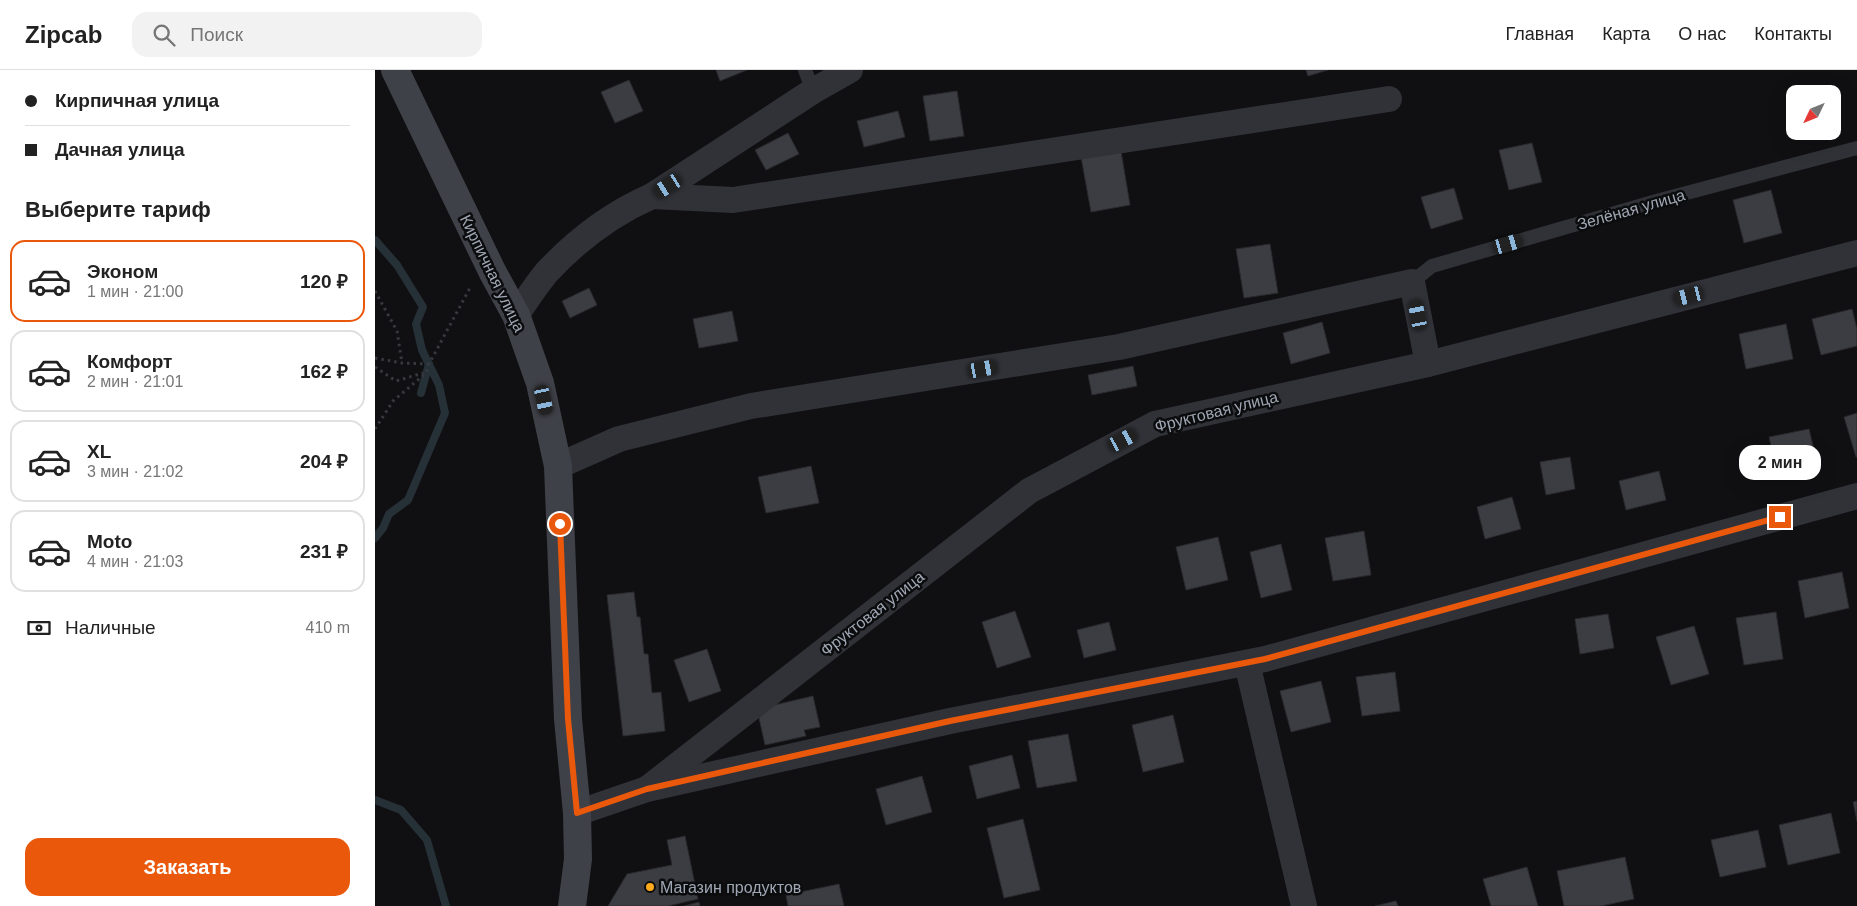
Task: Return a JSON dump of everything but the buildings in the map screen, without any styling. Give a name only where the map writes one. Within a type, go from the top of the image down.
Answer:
[{"type":"main road","name":"Кирпичная улица","points":[[395,70],[515,315],[540,383],[558,466],[568,719],[577,813],[578,859],[572,906]]},
{"type":"street","points":[[515,315],[547,272],[591,232],[633,204],[652,196],[809,81],[850,70]]},
{"type":"street","points":[[652,196],[733,200],[1389,99]]},
{"type":"street","name":"Фруктовая улица","points":[[647,789],[1029,491],[1155,424],[1428,364],[1857,253]]},
{"type":"street","points":[[558,466],[619,439],[751,406],[1119,347],[1412,282],[1428,364]]},
{"type":"street","points":[[577,813],[647,789],[950,721],[1247,663],[1857,496]]},
{"type":"street","points":[[1247,663],[1304,906]]},
{"type":"lane","name":"Зелёная улица","points":[[1412,282],[1432,266],[1660,200],[1857,148]]},
{"type":"path","points":[[375,429],[393,401],[426,372],[471,286],[492,271]]},
{"type":"path","points":[[375,291],[397,331],[402,363]]},
{"type":"path","points":[[375,358],[402,363],[429,364]]},
{"type":"path","points":[[375,367],[396,381],[426,372]]},
{"type":"waterway","points":[[375,240],[397,265],[423,307],[416,324],[422,350],[439,385],[445,413],[408,500],[389,514],[383,528],[375,538]]},
{"type":"waterway","points":[[421,393],[429,364]]},
{"type":"waterway","points":[[375,800],[401,810],[427,840],[446,906]]},
{"type":"place","name":"Магазин продуктов","points":[[650,887]]},
{"type":"route","points":[[560,524],[568,719],[577,813],[647,789],[950,721],[1265,659],[1780,517]]}]
